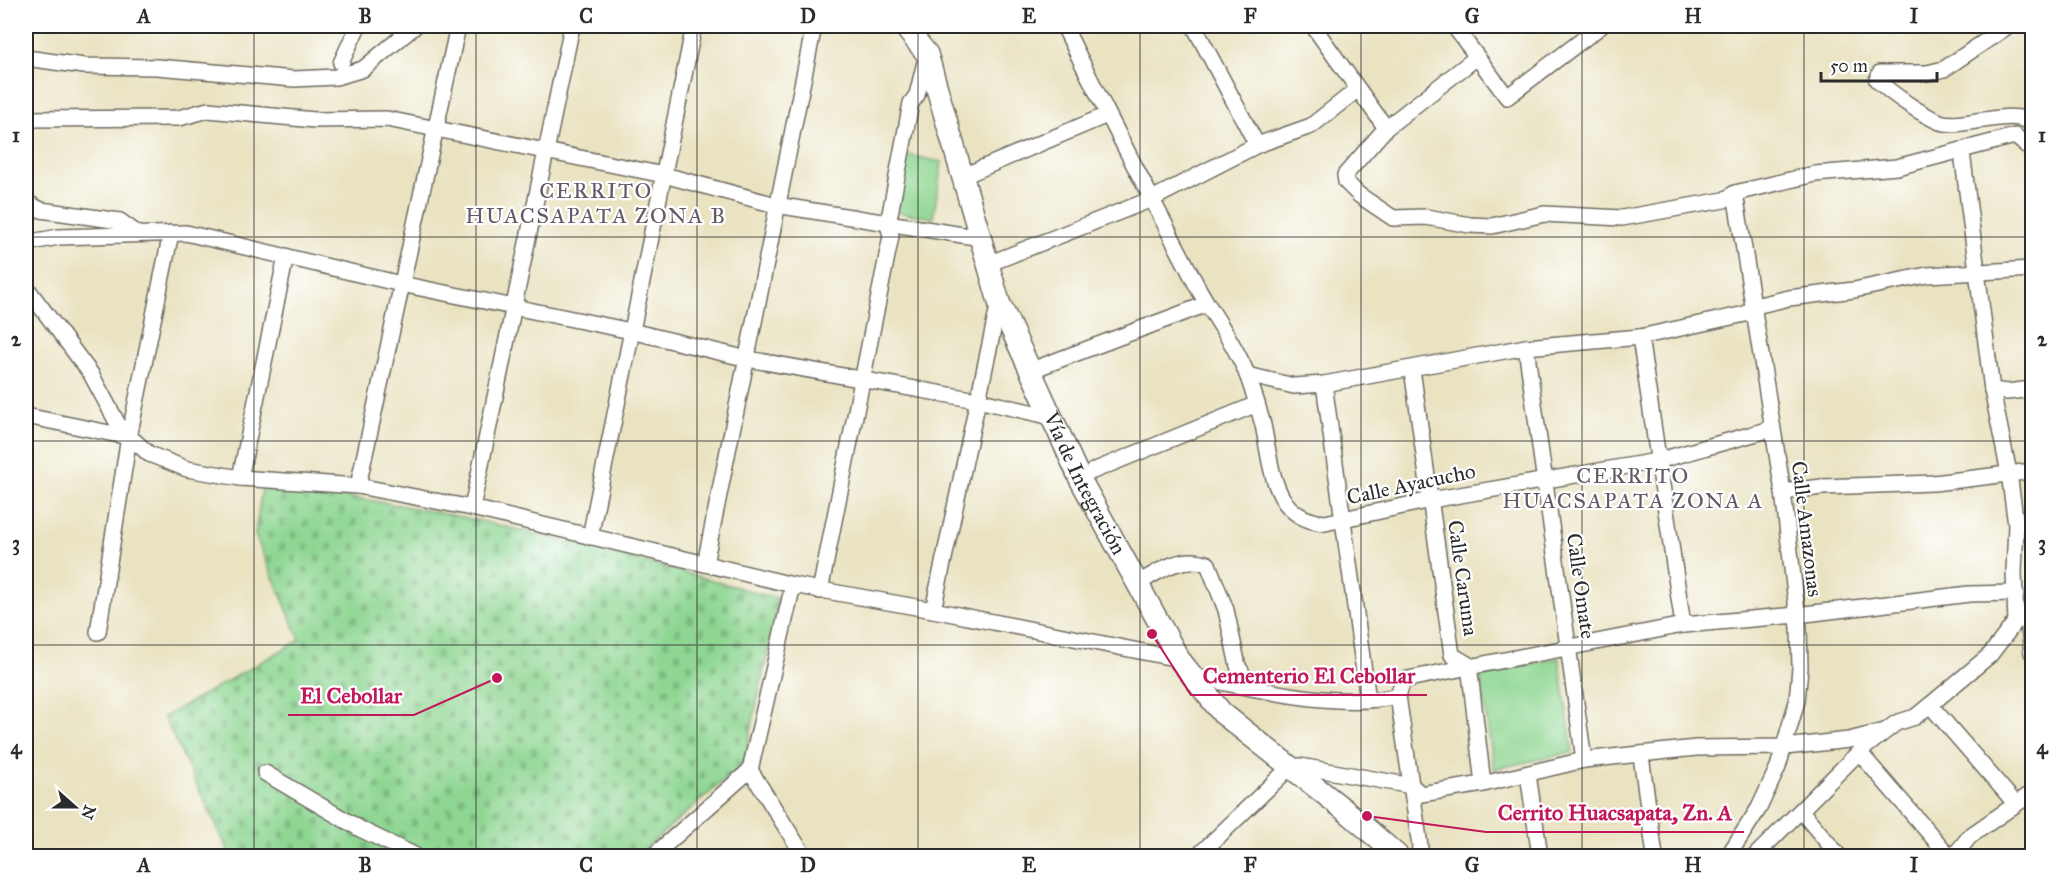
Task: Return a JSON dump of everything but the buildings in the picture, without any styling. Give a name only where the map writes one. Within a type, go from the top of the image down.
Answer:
[{"type":"main road","name":"Vía de Integración","points":[[914,28],[927,54],[999,302],[1080,479],[1136,585],[1185,667],[1222,713],[1398,856]]},
{"type":"street","points":[[340,63],[358,26]]},
{"type":"street","points":[[26,58],[84,66],[156,67],[294,79],[336,77],[363,69],[415,26]]},
{"type":"street","points":[[358,486],[458,26]]},
{"type":"street","points":[[472,508],[512,306],[572,26]]},
{"type":"street","points":[[590,537],[694,26]]},
{"type":"street","points":[[705,564],[814,26]]},
{"type":"street","name":"Calle Ayacucho","points":[[1064,26],[1107,115],[1247,375],[1282,499],[1297,515],[1311,522],[1325,523],[1431,500],[1657,460],[1771,429]]},
{"type":"street","points":[[1194,26],[1257,145]]},
{"type":"street","points":[[1313,26],[1386,128]]},
{"type":"street","points":[[1454,26],[1507,97],[1601,26]]},
{"type":"street","points":[[2008,26],[1944,69],[1927,73],[1880,73],[1877,80],[1899,97],[1941,122],[2010,117],[2028,120],[2032,124]]},
{"type":"street","points":[[820,591],[891,236],[888,224],[911,103],[917,94],[927,54]]},
{"type":"street","points":[[1477,57],[1386,128],[1345,175],[1346,182],[1359,195],[1393,218],[1426,217],[1470,225],[1492,225],[1544,214],[1622,218],[1724,200],[1735,194],[1815,174],[1898,167],[1962,152],[2015,136],[2032,150]]},
{"type":"street","points":[[988,264],[1152,199],[1257,145],[1311,126],[1358,89]]},
{"type":"street","points":[[26,119],[178,118],[208,110],[315,120],[387,119],[664,175],[776,205],[981,238]]},
{"type":"street","points":[[961,177],[1107,115]]},
{"type":"street","points":[[1962,152],[1979,272],[1992,390],[2009,473],[2016,525],[2014,572],[2016,593],[2025,615],[2032,653]]},
{"type":"street","name":"Calle Amazonas","points":[[1728,856],[1759,808],[1785,747],[1797,701],[1800,668],[1797,615],[1783,492],[1771,429],[1755,306],[1735,194]]},
{"type":"street","points":[[26,202],[41,210],[120,221],[138,234]]},
{"type":"street","points":[[98,632],[129,437],[171,233]]},
{"type":"street","points":[[26,243],[59,237],[186,233],[401,284],[631,331],[748,359],[977,399],[1052,417]]},
{"type":"street","points":[[240,478],[286,256]]},
{"type":"street","points":[[1247,375],[1294,386],[1324,384],[1526,347],[1604,338],[1640,337],[1745,314],[1755,306],[1789,298],[1854,290],[1927,275],[2032,269]]},
{"type":"street","points":[[26,287],[91,374],[120,429],[148,454],[188,469],[240,478],[358,486],[472,508],[793,585],[933,610],[1185,667],[1250,687],[1326,698],[1368,700],[1398,696]]},
{"type":"street","points":[[933,610],[999,302]]},
{"type":"street","points":[[1029,371],[1207,304]]},
{"type":"street","points":[[1640,337],[1683,625]]},
{"type":"street","name":"Calle Omate","points":[[1526,347],[1584,760]]},
{"type":"street","name":"Calle Caruma","points":[[1412,369],[1452,655],[1469,665],[1483,784]]},
{"type":"street","points":[[1324,384],[1341,520],[1368,700]]},
{"type":"street","points":[[1992,390],[2007,392],[2032,389]]},
{"type":"street","points":[[1093,471],[1257,404]]},
{"type":"street","points":[[26,416],[129,437]]},
{"type":"street","points":[[1783,492],[1934,483],[2032,471]]},
{"type":"street","points":[[1136,585],[1175,563],[1199,560],[1208,564],[1226,610],[1238,666],[1250,687]]},
{"type":"street","points":[[653,856],[750,770],[793,585]]},
{"type":"street","points":[[1419,856],[1412,786],[1398,696],[1403,680],[1469,665],[1683,625],[1797,615],[1969,594],[2016,593]]},
{"type":"street","points":[[1755,856],[1802,812],[1859,752],[1896,723],[1915,717],[1930,705],[1990,655],[2025,615]]},
{"type":"street","points":[[1930,705],[2015,803]]},
{"type":"street","points":[[1198,856],[1290,767],[1300,766],[1412,786],[1421,794],[1483,784],[1584,760],[1641,756],[1696,748],[1785,747],[1849,740],[1885,731]]},
{"type":"street","points":[[1859,752],[1949,856]]},
{"type":"street","points":[[1641,756],[1655,856]]},
{"type":"street","points":[[750,770],[804,856]]},
{"type":"street","points":[[265,773],[362,830],[416,856]]},
{"type":"street","points":[[1528,774],[1540,856]]},
{"type":"street","points":[[1954,856],[1970,836],[2032,793]]},
{"type":"street","points":[[1802,812],[1839,856]]},
{"type":"green space","points":[[907,155],[942,162],[933,218],[897,212]]},
{"type":"green space","points":[[262,487],[328,494],[458,516],[587,546],[779,599],[744,763],[636,856],[231,856],[164,717],[300,640],[255,535]]},
{"type":"green space","points":[[1559,658],[1573,752],[1494,769],[1480,674]]},
{"type":"place","name":"Cementerio El Cebollar","points":[[1152,634]]},
{"type":"place","name":"El Cebollar","points":[[497,678]]},
{"type":"place","name":"Cerrito Huacsapata, Zn. A","points":[[1367,816]]},
{"type":"district","name":"CERRITO HUACSAPATA ZONA B","points":[[596,202]]},
{"type":"district","name":"CERRITO HUACSAPATA ZONA A","points":[[1633,488]]}]
